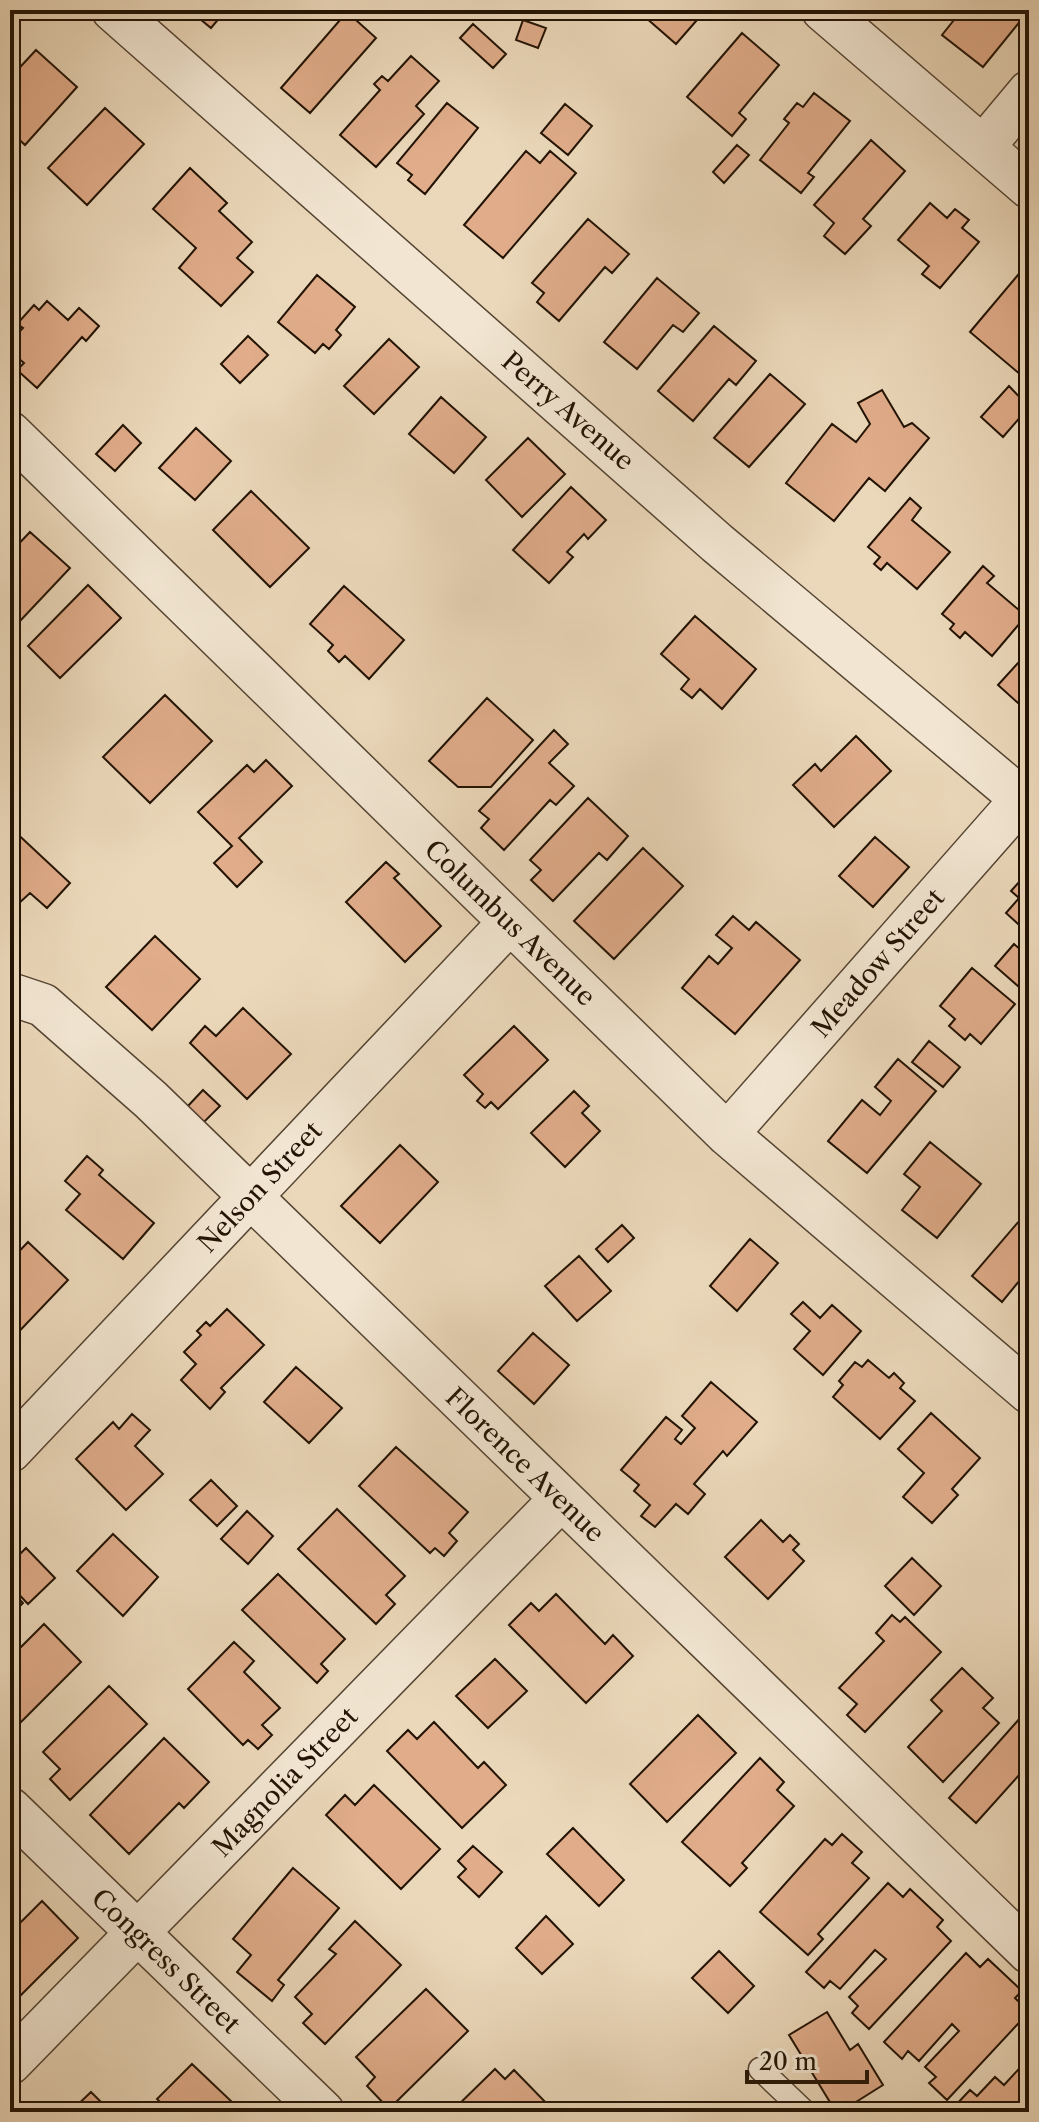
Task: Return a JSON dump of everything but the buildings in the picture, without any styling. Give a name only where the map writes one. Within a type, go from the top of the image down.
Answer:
[{"type":"street","name":"Perry Avenue","points":[[113,10],[717,543],[1027,799]]},
{"type":"street","points":[[823,10],[1029,187]]},
{"type":"street","points":[[983,147],[1029,92]]},
{"type":"street","name":"Columbus Avenue","points":[[10,433],[727,1134],[1029,1392]]},
{"type":"street","name":"Meadow Street","points":[[727,1134],[1027,799]]},
{"type":"street","name":"Nelson Street","points":[[10,1451],[510,922]]},
{"type":"street","name":"Florence Avenue","points":[[10,994],[43,1005],[151,1100],[1029,1952]]},
{"type":"street","name":"Magnolia Street","points":[[10,2063],[560,1500]]},
{"type":"street","name":"Congress Street","points":[[10,1809],[323,2112]]},
{"type":"lane","points":[[760,2069],[805,2112]]}]
